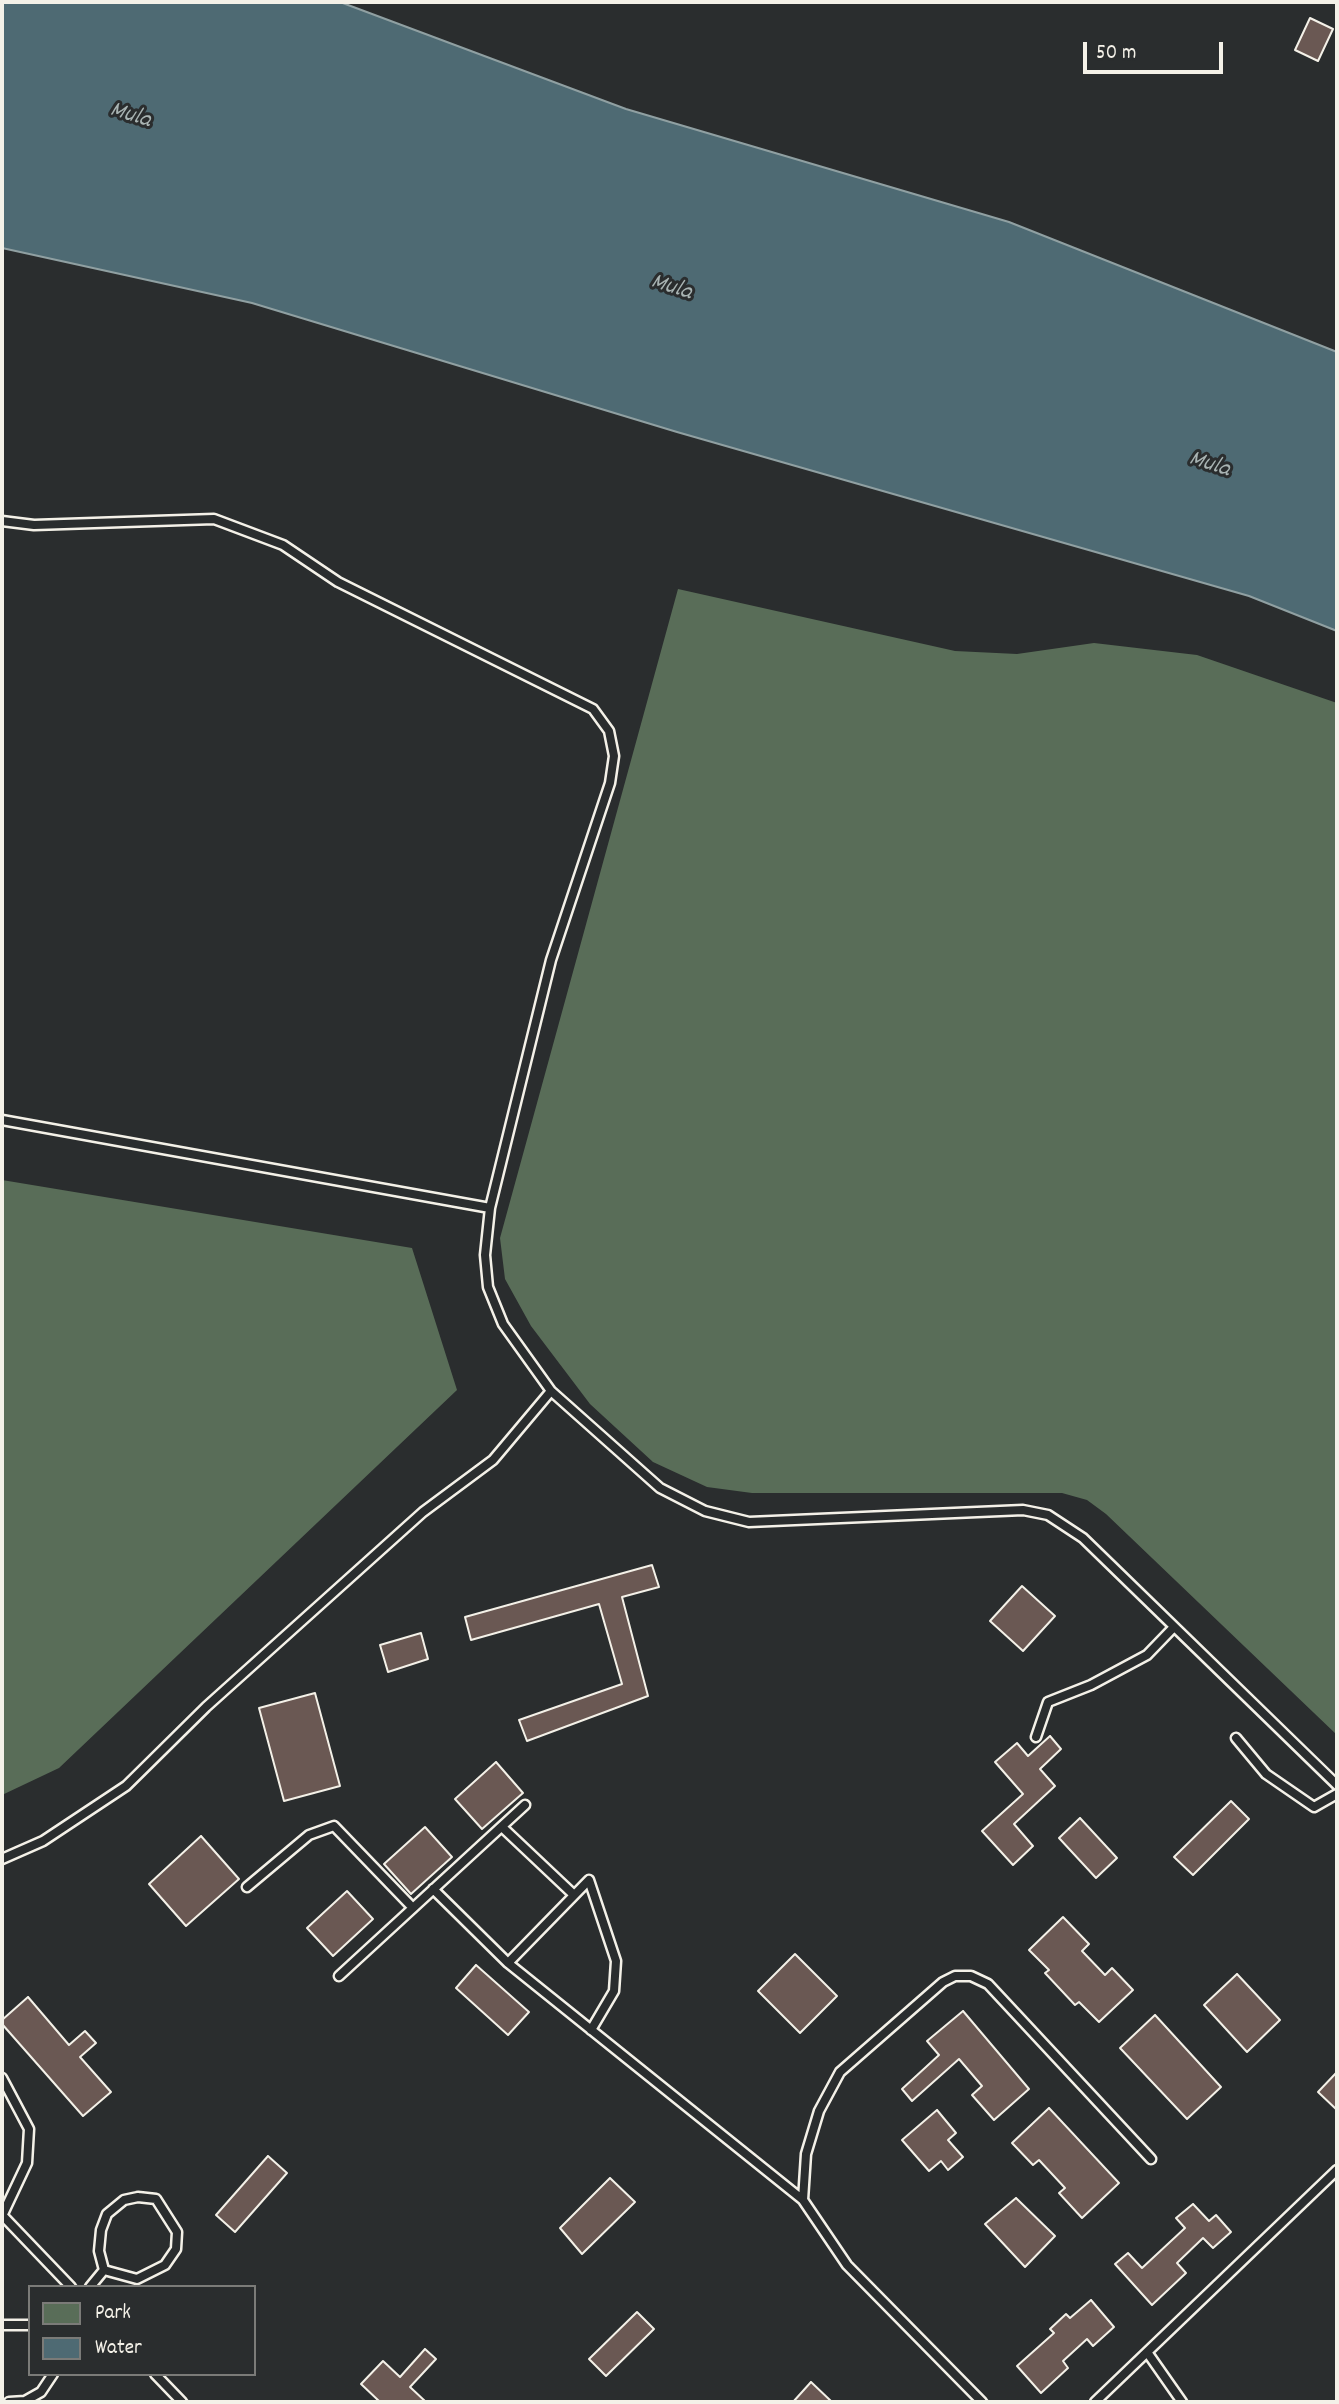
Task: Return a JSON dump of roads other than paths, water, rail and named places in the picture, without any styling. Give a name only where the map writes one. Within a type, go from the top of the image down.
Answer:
[{"type":"lane","points":[[2,520],[34,525],[214,519],[283,545],[338,582],[593,709],[609,731],[614,756],[610,783],[551,960],[490,1208],[485,1255],[488,1287],[503,1324],[551,1391],[660,1488],[705,1511],[749,1522],[1023,1510],[1048,1515],[1083,1538],[1337,1785]]},
{"type":"lane","points":[[2,1120],[490,1208]]},
{"type":"lane","points":[[2,1859],[43,1841],[126,1786],[206,1707],[423,1512],[493,1460],[551,1391]]},
{"type":"lane","points":[[1036,1737],[1048,1702],[1147,1655],[1174,1626]]},
{"type":"lane","points":[[1236,1738],[1266,1774],[1314,1807],[1337,1794]]},
{"type":"lane","points":[[339,1976],[525,1805]]},
{"type":"lane","points":[[247,1887],[309,1835],[334,1826],[413,1908]]},
{"type":"lane","points":[[502,1827],[574,1895]]},
{"type":"lane","points":[[508,1963],[589,1880],[616,1961],[614,1991],[591,2030]]},
{"type":"lane","points":[[433,1889],[508,1963],[803,2200],[847,2265],[982,2402]]},
{"type":"lane","points":[[803,2200],[806,2154],[827,2091],[840,2072],[943,1982],[955,1976],[971,1976],[988,1984],[1151,2159]]},
{"type":"lane","points":[[2,2078],[29,2129],[27,2163],[2,2216],[69,2285]]},
{"type":"lane","points":[[1095,2402],[1337,2170]]},
{"type":"lane","points":[[156,2199],[177,2232],[176,2249],[165,2265],[159,2271],[137,2279],[104,2270],[99,2251],[101,2230],[107,2214],[124,2200],[156,2199]]},
{"type":"lane","points":[[92,2285],[104,2270]]},
{"type":"lane","points":[[2,2325],[28,2325]]},
{"type":"lane","points":[[1147,2352],[1182,2402]]},
{"type":"lane","points":[[2,2400],[25,2400],[41,2392],[51,2376]]},
{"type":"lane","points":[[157,2376],[182,2402]]},
{"type":"water","name":"Mula","points":[[2,2],[340,2],[626,109],[1009,222],[1337,352],[1337,631],[1249,596],[677,432],[252,303],[2,248]]}]
